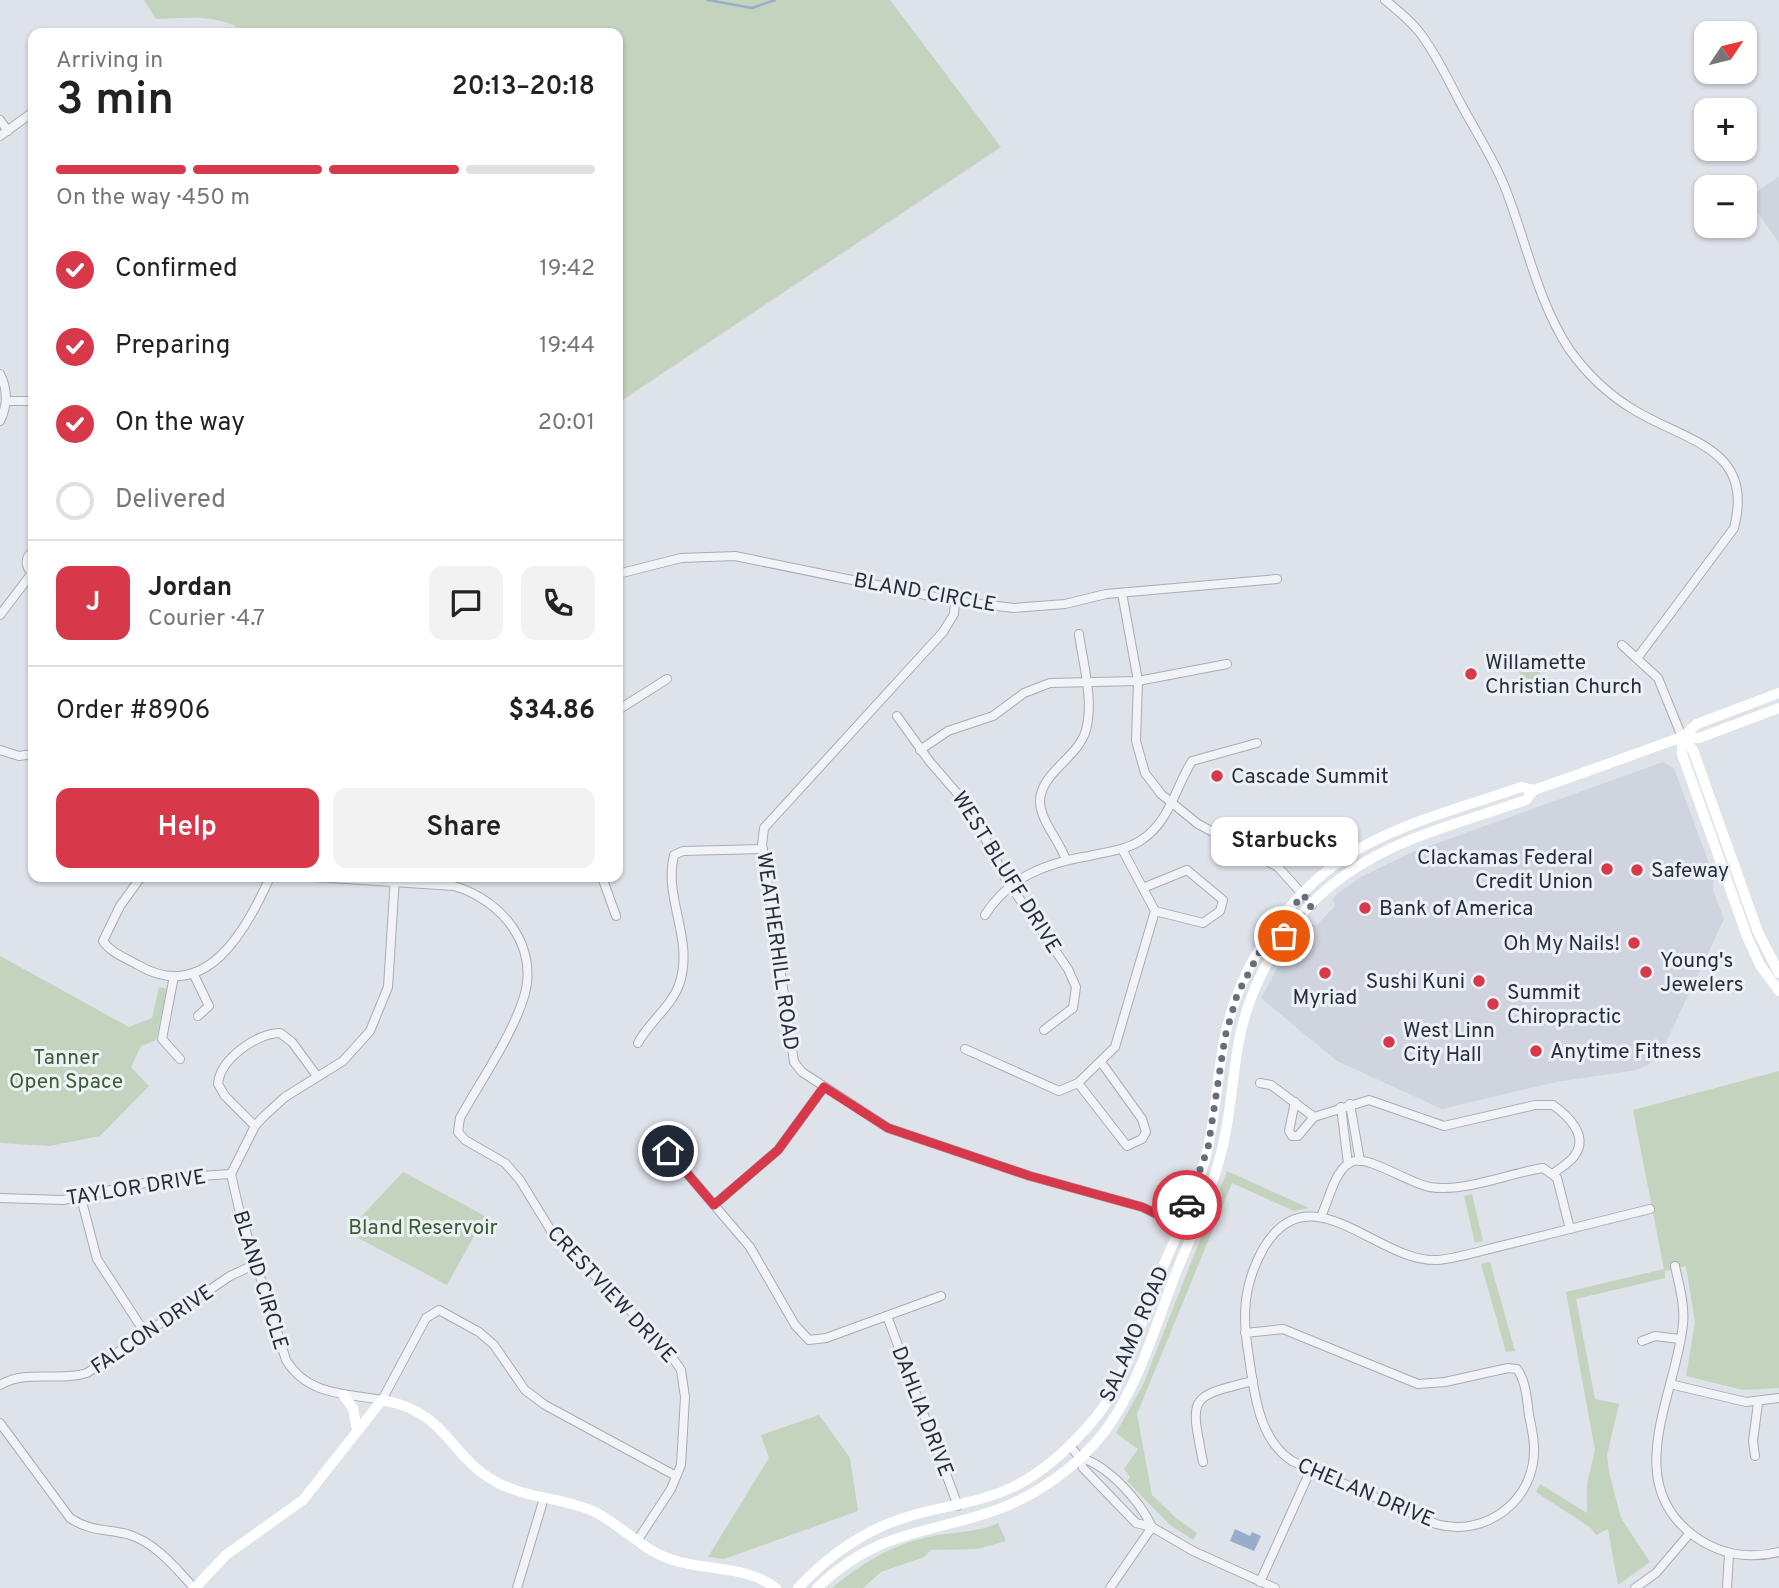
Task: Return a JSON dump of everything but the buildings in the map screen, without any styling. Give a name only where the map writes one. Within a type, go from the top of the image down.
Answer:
[{"type":"main road","name":"SALAMO ROAD","points":[[817,1588],[849,1562],[885,1541],[1010,1505],[1045,1485],[1105,1431],[1127,1393],[1222,1149],[1240,1038],[1250,1001],[1278,946],[1332,884],[1373,858],[1416,839],[1526,800],[1534,790],[1682,737],[1697,724],[1779,693]]},
{"type":"main road","name":"SALAMO ROAD","points":[[1682,737],[1699,738],[1779,708]]},
{"type":"main road","points":[[1682,737],[1693,750],[1758,932],[1779,973]]},
{"type":"main road","points":[[1682,737],[1682,754],[1748,939],[1760,965],[1779,991]]},
{"type":"main road","name":"SALAMO ROAD","points":[[798,1588],[835,1554],[871,1531],[911,1516],[958,1506],[1018,1484],[1070,1446],[1098,1413],[1113,1389],[1180,1225],[1208,1148],[1225,1037],[1237,995],[1267,938],[1303,895],[1330,869],[1377,840],[1521,787],[1534,790]]},
{"type":"main road","points":[[343,1395],[355,1413],[357,1430]]},
{"type":"main road","points":[[194,1588],[226,1555],[299,1504],[382,1399]]},
{"type":"main road","name":"BLAND CIRCLE","points":[[382,1399],[399,1404],[433,1421],[466,1458],[490,1479],[513,1490],[595,1512],[668,1559],[750,1573],[776,1588]]},
{"type":"street","points":[[1385,0],[1420,33],[1500,176],[1549,313],[1571,351],[1612,395],[1649,419],[1707,446],[1723,458],[1732,473],[1739,492],[1734,528],[1637,657]]},
{"type":"street","points":[[0,120],[4,133],[28,116]]},
{"type":"street","points":[[0,374],[6,388],[6,401],[0,421]]},
{"type":"street","points":[[6,401],[28,401]]},
{"type":"street","name":"BLAND CIRCLE","points":[[623,573],[681,558],[735,556],[955,601],[1014,608],[1065,604],[1122,593],[1277,579]]},
{"type":"street","points":[[0,615],[28,580]]},
{"type":"street","points":[[1122,593],[1138,681],[1136,741],[1145,773],[1171,804],[1198,824],[1278,867],[1312,905]]},
{"type":"street","name":"WEATHERHILL ROAD","points":[[955,601],[954,614],[943,632],[768,820],[762,835],[791,1051],[802,1072],[888,1128],[1030,1176],[1142,1207],[1192,1231]]},
{"type":"street","points":[[1066,860],[1040,804],[1045,784],[1076,749],[1086,730],[1087,685],[1079,634]]},
{"type":"street","points":[[1622,645],[1637,657],[1663,686],[1682,737]]},
{"type":"street","points":[[920,750],[948,731],[993,716],[1037,686],[1050,683],[1087,685],[1138,681],[1227,664]]},
{"type":"street","points":[[623,707],[667,679]]},
{"type":"street","name":"WEST BLUFF DRIVE","points":[[897,716],[920,750],[970,808],[1010,885],[1068,969],[1076,988],[1073,1008],[1044,1030]]},
{"type":"street","points":[[985,915],[997,896],[1025,875],[1066,860],[1122,849],[1151,832],[1171,804],[1192,761],[1257,743]]},
{"type":"street","points":[[0,750],[19,756],[28,755]]},
{"type":"street","points":[[638,1043],[672,999],[679,985],[685,960],[685,943],[675,897],[674,855],[683,851],[763,849]]},
{"type":"street","points":[[965,1049],[1054,1090],[1064,1090],[1078,1083],[1115,1046],[1120,1036],[1133,979],[1153,925],[1154,911],[1122,849]]},
{"type":"street","points":[[1143,888],[1187,870],[1223,900],[1220,911],[1203,923],[1154,911]]},
{"type":"street","points":[[137,882],[120,906],[103,941],[109,949],[149,971],[174,976],[194,973],[216,960],[238,937],[267,882]]},
{"type":"street","points":[[231,1174],[255,1126],[285,1097],[358,1048],[380,1012],[388,987],[395,882]]},
{"type":"street","name":"CRESTVIEW DRIVE","points":[[415,882],[454,886],[482,896],[503,913],[520,940],[527,968],[524,999],[460,1118],[458,1132],[465,1140],[505,1163],[520,1180],[553,1234],[670,1352],[681,1370],[685,1397],[682,1458],[676,1476],[637,1541]]},
{"type":"street","points":[[604,882],[616,916]]},
{"type":"street","points":[[194,973],[209,1006],[198,1016]]},
{"type":"street","points":[[174,976],[162,1039],[180,1059]]},
{"type":"street","points":[[255,1126],[226,1097],[218,1084],[224,1068],[244,1049],[264,1036],[280,1033],[292,1042],[317,1076]]},
{"type":"street","points":[[1078,1083],[1127,1146],[1142,1139],[1146,1132],[1142,1119],[1101,1062]]},
{"type":"street","points":[[1260,1083],[1271,1085],[1314,1116]]},
{"type":"street","points":[[714,1205],[778,1150],[824,1087]]},
{"type":"street","points":[[1295,1101],[1290,1134],[1298,1136],[1314,1116],[1345,1106],[1380,1101],[1444,1126],[1535,1105],[1553,1105],[1575,1126],[1578,1138],[1575,1156],[1554,1173]]},
{"type":"street","points":[[1345,1106],[1360,1161]]},
{"type":"street","points":[[1345,1106],[1348,1164],[1337,1179],[1321,1216],[1397,1252],[1436,1260],[1650,1209]]},
{"type":"street","points":[[668,1151],[754,1252],[795,1325],[810,1340],[825,1338],[941,1296]]},
{"type":"street","points":[[1348,1164],[1360,1161],[1414,1183],[1439,1188],[1543,1168],[1554,1173],[1570,1229]]},
{"type":"street","name":"BLAND CIRCLE","points":[[231,1174],[278,1340],[290,1366],[312,1385],[343,1395],[382,1399]]},
{"type":"street","name":"TAYLOR DRIVE","points":[[0,1198],[81,1198],[169,1178],[231,1174]]},
{"type":"street","points":[[81,1198],[97,1259],[145,1333]]},
{"type":"street","name":"CHELAN DRIVE","points":[[1245,1333],[1283,1329],[1418,1384],[1445,1382],[1508,1368],[1517,1369],[1525,1390],[1534,1447],[1532,1471],[1523,1493],[1496,1518],[1471,1526],[1445,1526],[1283,1455],[1268,1436],[1253,1381],[1245,1333],[1244,1297],[1270,1238],[1286,1224],[1321,1216]]},
{"type":"street","name":"FALCON DRIVE","points":[[0,1385],[28,1376],[62,1378],[87,1373],[230,1276],[258,1263]]},
{"type":"street","points":[[1675,1266],[1684,1312],[1657,1442],[1657,1479],[1664,1499],[1690,1533],[1729,1554],[1779,1552]]},
{"type":"street","points":[[382,1399],[426,1318],[439,1310],[487,1338],[503,1355],[525,1390],[545,1405],[676,1476]]},
{"type":"street","name":"DAHLIA DRIVE","points":[[887,1316],[958,1506]]},
{"type":"street","points":[[1642,1341],[1655,1336],[1679,1339]]},
{"type":"street","points":[[1203,1462],[1195,1411],[1199,1402],[1209,1392],[1253,1381]]},
{"type":"street","points":[[1670,1384],[1758,1403],[1779,1398]]},
{"type":"street","points":[[1755,1456],[1753,1438],[1758,1403]]},
{"type":"street","points":[[0,1423],[70,1518],[86,1527],[140,1538],[162,1554],[194,1588]]},
{"type":"street","points":[[1070,1446],[1079,1457],[1083,1468],[1136,1523],[1152,1527],[1193,1551],[1275,1588]]},
{"type":"street","points":[[1079,1457],[1091,1460],[1112,1478],[1145,1512],[1152,1527]]},
{"type":"street","points":[[1260,1582],[1311,1469]]},
{"type":"street","points":[[517,1588],[544,1498]]},
{"type":"street","points":[[1110,1588],[1152,1527]]},
{"type":"street","points":[[1635,1588],[1656,1573],[1690,1533]]},
{"type":"street","points":[[1727,1588],[1729,1554]]},
{"type":"shaded area","points":[[1779,176],[1779,243],[1757,211],[1757,192]]},
{"type":"shaded area","points":[[1663,762],[1674,768],[1714,877],[1713,891],[1724,919],[1660,1055],[1648,1065],[1637,1070],[1556,1082],[1442,1109],[1337,1061],[1261,998],[1290,945],[1309,924],[1317,925],[1335,906],[1333,899],[1338,893],[1361,877],[1410,853]]},
{"type":"green space","points":[[144,0],[890,0],[1001,147],[623,400],[623,28],[238,28],[215,20],[156,19]]},
{"type":"green space","points":[[1534,659],[1541,677],[1523,683],[1517,665]]},
{"type":"green space","name":"Tanner Open Space","points":[[0,956],[129,1027],[152,1018],[159,987],[167,989],[156,1040],[141,1046],[131,1067],[149,1086],[100,1136],[49,1146],[0,1143]]},
{"type":"green space","points":[[1779,1071],[1779,1388],[1743,1390],[1686,1376],[1695,1322],[1686,1266],[1665,1271],[1665,1278],[1576,1299],[1595,1399],[1619,1404],[1607,1455],[1621,1518],[1650,1562],[1618,1585],[1608,1529],[1596,1535],[1591,1528],[1536,1492],[1540,1484],[1587,1513],[1587,1484],[1595,1450],[1566,1292],[1664,1269],[1633,1110]]},
{"type":"green space","points":[[1227,1171],[1309,1208],[1294,1211],[1232,1183],[1137,1414],[1152,1495],[1197,1533],[1193,1540],[1170,1525],[1127,1481],[1130,1477],[1124,1469],[1138,1449],[1116,1433],[1143,1385]]},
{"type":"green space","name":"Bland Reservoir","points":[[403,1172],[485,1216],[447,1285],[347,1232]]},
{"type":"green space","points":[[1472,1194],[1483,1241],[1475,1243],[1464,1196]]},
{"type":"green space","points":[[1490,1262],[1515,1351],[1506,1352],[1481,1264]]},
{"type":"green space","points":[[819,1415],[850,1458],[858,1511],[724,1559],[708,1557],[769,1458],[761,1435]]},
{"type":"green space","points":[[998,1523],[1006,1541],[977,1549],[931,1550],[924,1557],[881,1572],[863,1588],[832,1588],[865,1563],[889,1550],[937,1535],[981,1529]]},
{"type":"water","points":[[1235,1529],[1250,1536],[1252,1532],[1261,1536],[1254,1551],[1230,1541]]},
{"type":"waterway","points":[[708,0],[752,8],[775,0]]},
{"type":"way so far","points":[[1187,1205],[1208,1148],[1232,1008],[1253,960],[1274,928],[1303,895],[1312,905],[1284,936]]},
{"type":"place","name":"Willamette Christian Church","points":[[1471,674]]},
{"type":"place","name":"Cascade Summit","points":[[1217,776]]},
{"type":"place","name":"Clackamas Federal Credit Union","points":[[1607,869]]},
{"type":"place","name":"Safeway","points":[[1637,870]]},
{"type":"place","name":"Bank of America","points":[[1365,908]]},
{"type":"place","name":"Starbucks","points":[[1284,936]]},
{"type":"place","name":"Oh My Nails!","points":[[1634,943]]},
{"type":"place","name":"Young's Jewelers","points":[[1646,972]]},
{"type":"place","name":"Myriad","points":[[1325,973]]},
{"type":"place","name":"Sushi Kuni","points":[[1479,981]]},
{"type":"place","name":"Summit Chiropractic","points":[[1493,1004]]},
{"type":"place","name":"West Linn City Hall","points":[[1389,1042]]},
{"type":"place","name":"Anytime Fitness","points":[[1536,1051]]},
{"type":"route","points":[[668,1151],[714,1205],[778,1150],[824,1087],[870,1119],[888,1128],[1030,1176],[1142,1207],[1180,1225],[1187,1205]]}]
